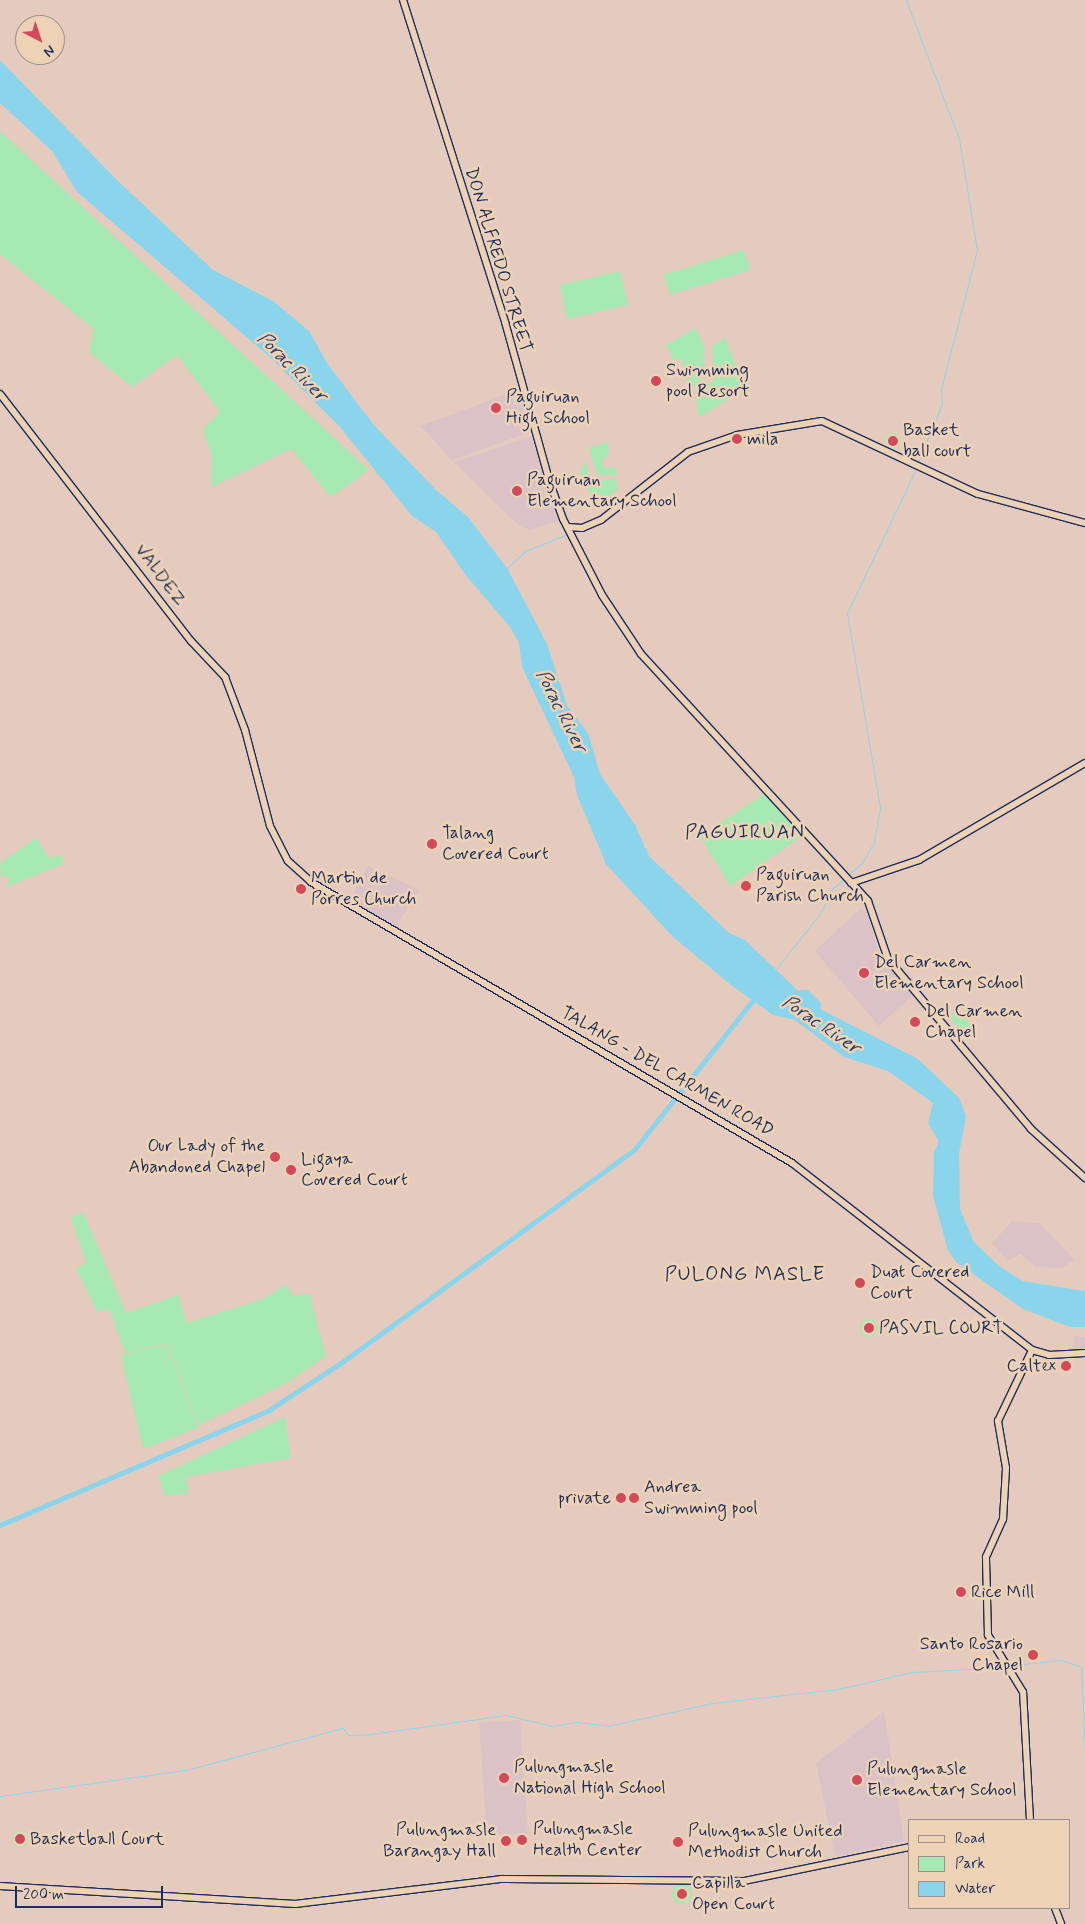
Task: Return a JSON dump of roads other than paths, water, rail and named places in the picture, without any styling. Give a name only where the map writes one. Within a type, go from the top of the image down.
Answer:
[{"type":"street","name":"DON ALFREDO STREET","points":[[403,0],[505,322],[549,480],[568,527],[602,595],[642,654],[868,901],[888,960],[1031,1129],[1085,1178]]},
{"type":"street","name":"VALDEZ","points":[[0,394],[191,641],[225,677],[260,790]]},
{"type":"street","points":[[568,527],[582,528],[601,520],[676,458],[737,435],[822,420],[978,494],[1085,523]]},
{"type":"street","points":[[850,882],[919,860],[1085,763]]},
{"type":"street","name":"TALANG - DEL CARMEN ROAD","points":[[260,790],[278,844],[311,882],[792,1163],[1032,1350],[1043,1354],[1085,1353]]},
{"type":"street","points":[[1030,1819],[1023,1692],[1013,1672],[988,1635],[986,1557],[1003,1520],[1006,1468],[998,1421],[1032,1350]]},
{"type":"street","points":[[0,1886],[296,1904],[502,1879],[736,1881],[908,1847]]},
{"type":"street","points":[[1055,1909],[1061,1924]]},
{"type":"water","name":"Porac River","points":[[0,60],[117,180],[213,270],[273,301],[309,331],[327,363],[373,424],[436,490],[468,517],[507,568],[547,644],[567,706],[588,733],[600,774],[635,825],[649,856],[729,933],[745,940],[797,990],[808,990],[821,1003],[820,1009],[918,1059],[959,1098],[966,1116],[959,1154],[960,1209],[974,1242],[1000,1267],[1023,1281],[1085,1291],[1085,1327],[1070,1327],[1023,1309],[956,1262],[948,1250],[933,1196],[934,1152],[939,1142],[928,1123],[933,1103],[888,1071],[844,1057],[795,1020],[773,1015],[731,985],[672,936],[606,864],[577,795],[574,777],[522,667],[519,643],[510,627],[464,573],[436,532],[412,516],[339,426],[271,358],[77,192],[52,151],[0,103]]},
{"type":"waterway","points":[[906,0],[959,139],[977,250],[941,389],[942,404],[918,462]]},
{"type":"waterway","points":[[848,875],[862,863],[874,842],[880,808],[847,613],[916,469]]},
{"type":"waterway","points":[[506,569],[525,551],[568,534]]},
{"type":"waterway","points":[[777,968],[821,912],[832,889],[845,878]]},
{"type":"waterway","points":[[0,1525],[269,1410],[342,1362],[634,1150],[757,995]]},
{"type":"waterway","points":[[1010,1665],[1062,1660],[1081,1667],[1085,1752]]},
{"type":"waterway","points":[[0,1796],[186,1770],[343,1728],[348,1735],[371,1734],[506,1715],[552,1726],[577,1722],[608,1726],[713,1703],[838,1689],[912,1672],[1004,1667]]},
{"type":"place","name":"Swimming pool Resort","points":[[656,381]]},
{"type":"place","name":"Paguiruan High School","points":[[496,408]]},
{"type":"place","name":"mila","points":[[737,439]]},
{"type":"place","name":"Basket ball court","points":[[893,441]]},
{"type":"place","name":"Paguiruan Elementary School","points":[[517,491]]},
{"type":"place","name":"Talang Covered Court","points":[[432,844]]},
{"type":"place","name":"Paguiruan Parish Church","points":[[746,886]]},
{"type":"place","name":"Martin de Porres Church","points":[[301,889]]},
{"type":"place","name":"Del Carmen Elementary School","points":[[864,973]]},
{"type":"place","name":"Del Carmen Chapel","points":[[915,1022]]},
{"type":"place","name":"Our Lady of the Abandoned Chapel","points":[[275,1157]]},
{"type":"place","name":"Ligaya Covered Court","points":[[291,1170]]},
{"type":"place","name":"Duat Covered Court","points":[[860,1283]]},
{"type":"place","name":"PASVIL COURT","points":[[869,1328]]},
{"type":"place","name":"Caltex","points":[[1066,1366]]},
{"type":"place","name":"private","points":[[621,1498]]},
{"type":"place","name":"Andrea Swimming pool","points":[[634,1498]]},
{"type":"place","name":"Rice Mill","points":[[961,1592]]},
{"type":"place","name":"Santo Rosario Chapel","points":[[1033,1655]]},
{"type":"place","name":"Pulungmasle National High School","points":[[504,1778]]},
{"type":"place","name":"Pulungmasle Elementary School","points":[[857,1780]]},
{"type":"place","name":"Basketball Court","points":[[20,1839]]},
{"type":"place","name":"Pulungmasle Health Center","points":[[522,1840]]},
{"type":"place","name":"Pulungmasle Barangay Hall","points":[[506,1841]]},
{"type":"place","name":"Pulungmasle United Methodist Church","points":[[678,1842]]},
{"type":"place","name":"Capilla Open Court","points":[[682,1894]]},
{"type":"district","name":"PAGUIRUAN","points":[[745,832]]},
{"type":"district","name":"PULONG MASLE","points":[[745,1274]]}]
